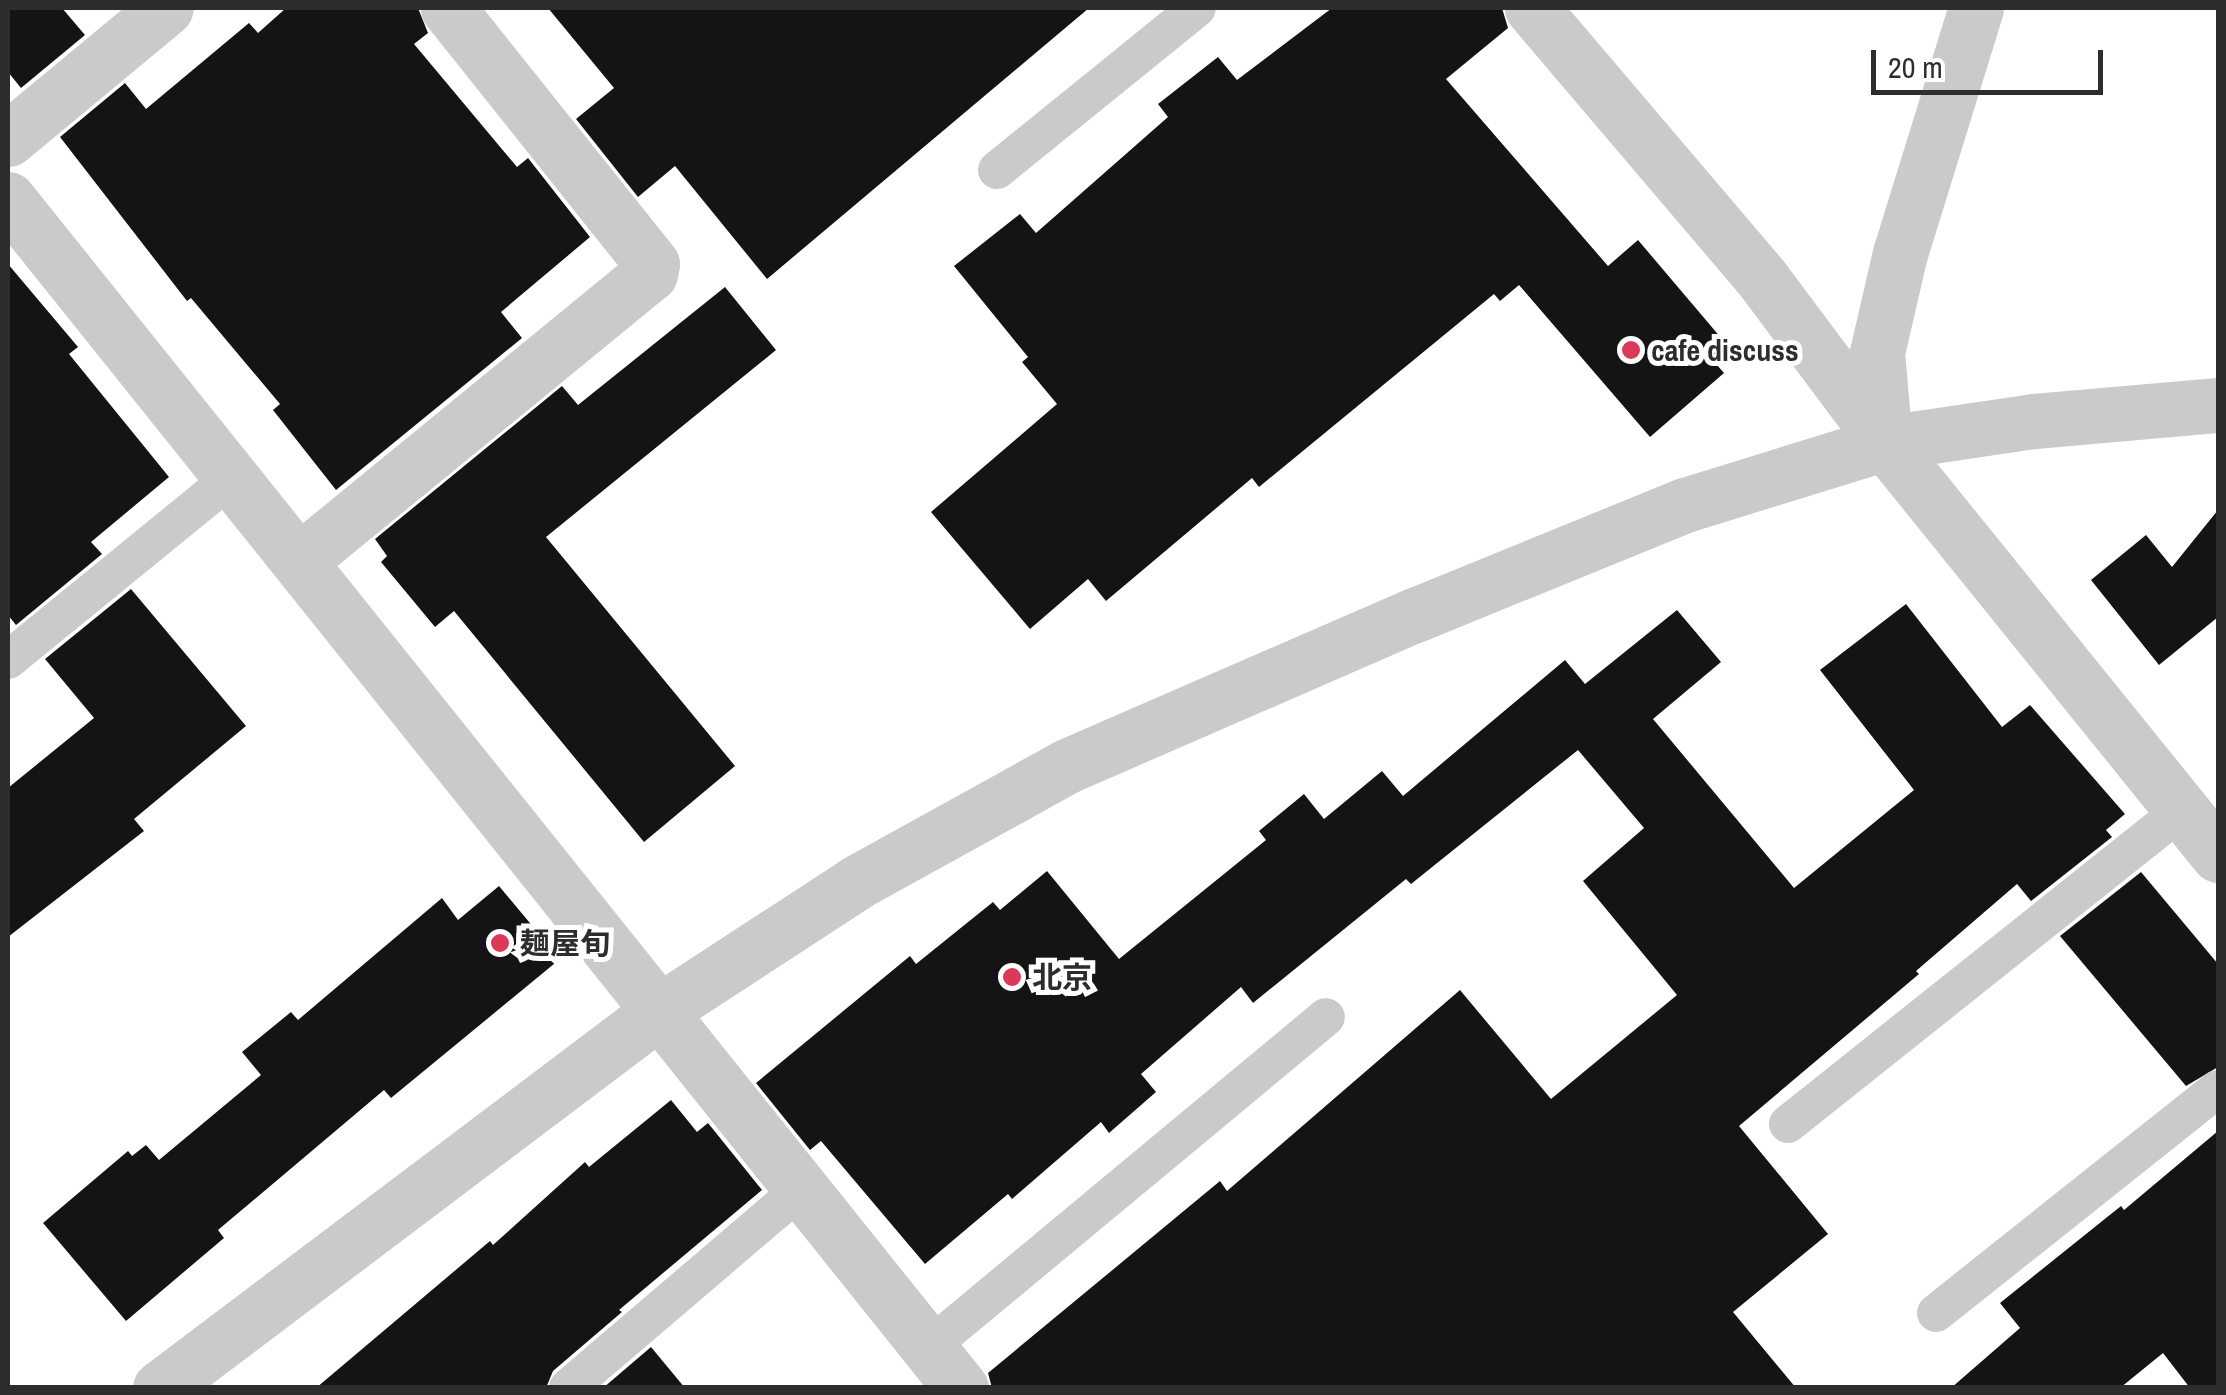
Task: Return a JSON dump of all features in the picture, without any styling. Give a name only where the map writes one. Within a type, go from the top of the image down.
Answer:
[{"type":"street","points":[[299,561],[650,274],[652,264],[448,8]]},
{"type":"street","points":[[1532,8],[1761,277],[1886,443],[2218,855]]},
{"type":"street","points":[[1886,443],[1877,353],[1900,254],[1976,8]]},
{"type":"street","points":[[8,139],[146,13]]},
{"type":"street","points":[[8,199],[945,1367]]},
{"type":"street","points":[[160,1388],[660,1010],[857,882],[1067,766],[1416,614],[1685,505],[1886,443],[2034,421],[2218,405]]},
{"type":"lane","points":[[997,170],[1197,8]]},
{"type":"lane","points":[[8,660],[231,478]]},
{"type":"lane","points":[[1788,1124],[2182,810]]},
{"type":"lane","points":[[945,1367],[1326,1017]]},
{"type":"lane","points":[[1936,1313],[2218,1089]]},
{"type":"lane","points":[[568,1388],[802,1188]]},
{"type":"building","points":[[8,8],[62,8],[85,35],[21,88],[8,72]]},
{"type":"building","points":[[286,8],[418,8],[428,33],[414,44],[517,167],[528,158],[590,237],[501,312],[522,338],[336,490],[273,410],[280,404],[191,298],[187,301],[60,137],[125,83],[146,109],[249,23],[258,33]]},
{"type":"building","points":[[548,8],[1089,8],[767,279],[675,166],[638,197],[576,119],[614,88]]},
{"type":"building","points":[[1332,8],[1502,8],[1508,28],[1446,79],[1608,266],[1638,240],[1733,352],[1717,365],[1724,373],[1650,437],[1519,285],[1500,301],[1494,294],[1259,487],[1252,478],[1106,601],[1088,579],[1030,629],[931,512],[1057,404],[1022,362],[1028,357],[954,266],[1020,214],[1036,233],[1168,117],[1158,104],[1218,57],[1237,80]]},
{"type":"building","points":[[8,264],[78,347],[69,354],[169,477],[91,542],[102,554],[16,625],[8,615]]},
{"type":"building","points":[[725,287],[776,350],[546,537],[735,766],[644,842],[454,611],[435,627],[381,562],[387,556],[375,539],[562,386],[578,405]]},
{"type":"building","points":[[2218,510],[2218,617],[2159,665],[2091,580],[2146,535],[2172,567]]},
{"type":"building","points":[[131,589],[246,726],[134,819],[144,831],[8,937],[8,788],[94,718],[45,659]]},
{"type":"building","points":[[1906,604],[2002,727],[2030,705],[2125,814],[2106,830],[2112,837],[2031,901],[2017,884],[1916,971],[1919,974],[1739,1126],[1828,1234],[1733,1312],[1796,1388],[992,1388],[988,1373],[1220,1181],[1227,1191],[1460,990],[1551,1099],[1677,995],[1583,881],[1644,828],[1578,750],[1411,884],[1406,879],[1253,1003],[1241,987],[1141,1074],[1156,1092],[1109,1133],[1101,1122],[1012,1199],[1008,1194],[925,1264],[821,1141],[810,1150],[756,1083],[910,956],[916,964],[993,902],[1000,910],[1047,871],[1119,959],[1266,840],[1259,831],[1304,794],[1324,819],[1382,771],[1403,796],[1565,660],[1585,684],[1677,610],[1721,662],[1653,719],[1794,888],[1914,790],[1820,670]]},
{"type":"building","points":[[2141,872],[2218,964],[2218,1067],[2186,1086],[2060,936]]},
{"type":"building","points":[[499,886],[560,959],[391,1098],[384,1090],[218,1230],[224,1238],[126,1321],[43,1223],[128,1151],[132,1156],[146,1145],[159,1160],[261,1075],[242,1052],[291,1012],[298,1020],[442,898],[458,920]]},
{"type":"building","points":[[671,1100],[697,1132],[708,1123],[762,1190],[619,1310],[622,1312],[553,1371],[546,1388],[316,1388],[490,1241],[493,1245],[585,1162],[589,1167]]},
{"type":"building","points":[[2218,1131],[2218,1388],[2190,1388],[2163,1353],[2120,1388],[1951,1388],[2020,1328],[2000,1303],[2121,1206],[2124,1210]]},
{"type":"building","points":[[651,1347],[685,1388],[603,1388]]},
{"type":"place","name":"cafe discuss","points":[[1631,350]]},
{"type":"place","name":"麺屋旬","points":[[500,943]]},
{"type":"place","name":"北京","points":[[1012,977]]}]
